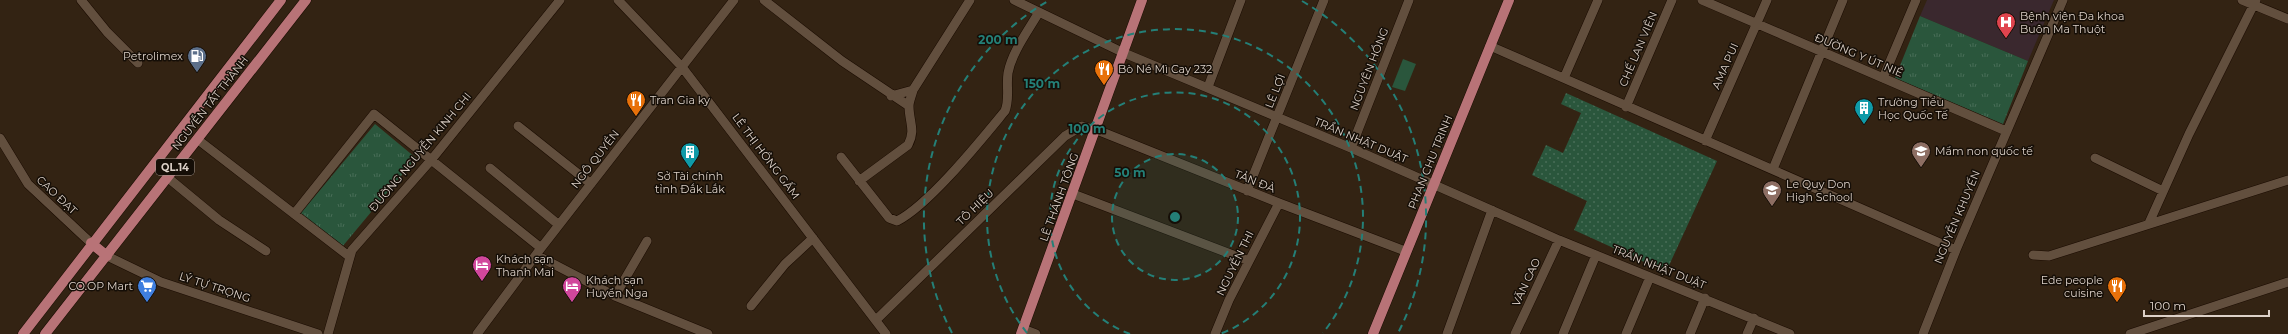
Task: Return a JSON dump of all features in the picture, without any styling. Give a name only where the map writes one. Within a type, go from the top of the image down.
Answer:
[{"type":"main road","name":"NGUYỄN TẤT THÀNH","points":[[23,334],[91,243],[281,0]]},
{"type":"main road","name":"NGUYỄN TẤT THÀNH","points":[[45,334],[306,0]]},
{"type":"main road","name":"LÊ THÁNH TÔNG","points":[[1022,332],[1097,130],[1142,0]]},
{"type":"main road","name":"PHAN CHU TRINH","points":[[1373,334],[1405,251],[1434,185],[1509,0]]},
{"type":"main road","points":[[91,243],[107,256]]},
{"type":"street","points":[[81,0],[107,32],[138,64]]},
{"type":"street","name":"ĐƯỜNG NGUYỄN KINH CHI","points":[[328,334],[352,250],[432,160],[560,0]]},
{"type":"street","name":"NGÔ QUYỀN","points":[[477,334],[559,224],[734,0]]},
{"type":"street","points":[[764,0],[831,53],[891,96],[909,106]]},
{"type":"street","points":[[859,181],[908,145],[912,137],[913,127],[909,106],[913,90],[970,0]]},
{"type":"street","name":"TRẦN NHẬT DUẬT","points":[[1014,0],[1124,53],[1351,148],[1559,240],[1705,298],[1790,334]]},
{"type":"street","points":[[1208,87],[1241,0]]},
{"type":"street","name":"LÊ LỢI","points":[[1247,191],[1324,0]]},
{"type":"street","name":"NGUYÊN HỒNG","points":[[1351,148],[1409,0]]},
{"type":"street","points":[[1564,78],[1598,0]]},
{"type":"street","name":"CHẾ LAN VIÊN","points":[[1626,107],[1672,0]]},
{"type":"street","name":"ĐƯỜNG Y ÚT NIÊ","points":[[1702,0],[2006,131]]},
{"type":"street","name":"AMA PUI","points":[[1705,141],[1767,0]]},
{"type":"street","points":[[1773,169],[1843,0]]},
{"type":"street","points":[[1882,78],[1916,0]]},
{"type":"street","name":"NGUYỄN KHUYẾN","points":[[1923,334],[1956,250],[2063,0]]},
{"type":"street","points":[[2242,0],[2255,3],[2288,19]]},
{"type":"street","name":"LÊ THỊ HỒNG GẤM","points":[[621,1],[682,67],[886,334]]},
{"type":"street","points":[[2149,223],[2163,191],[2255,3]]},
{"type":"street","points":[[841,157],[893,221],[900,220],[928,197],[1005,111],[1008,101],[1008,73],[1012,59],[1039,12]]},
{"type":"street","points":[[1490,46],[1626,107],[1773,169],[1956,250]]},
{"type":"street","points":[[891,96],[913,90]]},
{"type":"street","points":[[294,214],[374,114],[432,160],[539,251],[615,296],[708,334]]},
{"type":"street","points":[[518,126],[591,184]]},
{"type":"street","name":"TÔ HIỆU","points":[[876,320],[1065,136],[1082,126],[1097,130]]},
{"type":"street","name":"TẢN ĐÀ","points":[[1097,130],[1247,191],[1405,251]]},
{"type":"street","name":"CAO ĐẠT","points":[[0,138],[28,184],[91,243]]},
{"type":"street","points":[[197,139],[350,257]]},
{"type":"street","points":[[2095,158],[2163,191]]},
{"type":"street","points":[[490,168],[559,224]]},
{"type":"street","points":[[167,177],[219,220],[266,251]]},
{"type":"street","points":[[2033,255],[2049,256],[2288,180]]},
{"type":"street","points":[[1073,194],[1249,261]]},
{"type":"street","name":"NGUYỄN THI","points":[[1215,334],[1249,261],[1279,203]]},
{"type":"street","points":[[1447,334],[1492,210]]},
{"type":"street","points":[[751,306],[785,264],[813,238]]},
{"type":"street","name":"VĂN CAO","points":[[1515,334],[1559,240]]},
{"type":"street","points":[[615,296],[647,241]]},
{"type":"street","points":[[1563,334],[1596,255]]},
{"type":"street","name":"LÝ TỰ TRỌNG","points":[[107,256],[162,282],[316,334]]},
{"type":"street","points":[[1626,334],[1650,277]]},
{"type":"street","points":[[2130,334],[2288,282]]},
{"type":"street","points":[[1690,334],[1705,298]]},
{"type":"street","points":[[1747,334],[1754,318]]},
{"type":"street","points":[[1022,332],[1036,334]]},
{"type":"shaded area","name":"Bệnh viện Đa khoa Buôn Ma Thuột","points":[[1927,0],[2054,0],[2028,61],[1920,16]]},
{"type":"green space","points":[[1920,16],[2028,61],[2003,124],[1895,78]]},
{"type":"green space","points":[[1403,59],[1416,64],[1405,91],[1392,87]]},
{"type":"green space","points":[[1566,93],[1717,161],[1666,272],[1574,230],[1587,201],[1532,175],[1546,145],[1563,153],[1581,113],[1561,104]]},
{"type":"green space","points":[[375,124],[416,158],[342,247],[301,213]]},
{"type":"place","name":"Bệnh viện Đa khoa Buôn Ma Thuột","points":[[2006,39]]},
{"type":"place","name":"Petrolimex","points":[[197,73]]},
{"type":"place","name":"Bò Né Mì Cay 232","points":[[1104,86]]},
{"type":"place","name":"Tran Gia ky","points":[[636,117]]},
{"type":"place","name":"Trường Tiểu Học Quốc Tế","points":[[1864,125]]},
{"type":"place","name":"Mầm non quốc tế","points":[[1921,168]]},
{"type":"place","name":"Sở Tài chính tỉnh Đắk Lắk","points":[[690,169]]},
{"type":"place","name":"Le Quy Don High School","points":[[1772,207]]},
{"type":"place","name":"Khách sạn Thanh Mai","points":[[482,282]]},
{"type":"place","name":"CO.OP Mart","points":[[147,303]]},
{"type":"place","name":"Khách sạn Huyền Nga","points":[[572,303]]},
{"type":"place","name":"Ede people cuisine","points":[[2117,303]]}]
